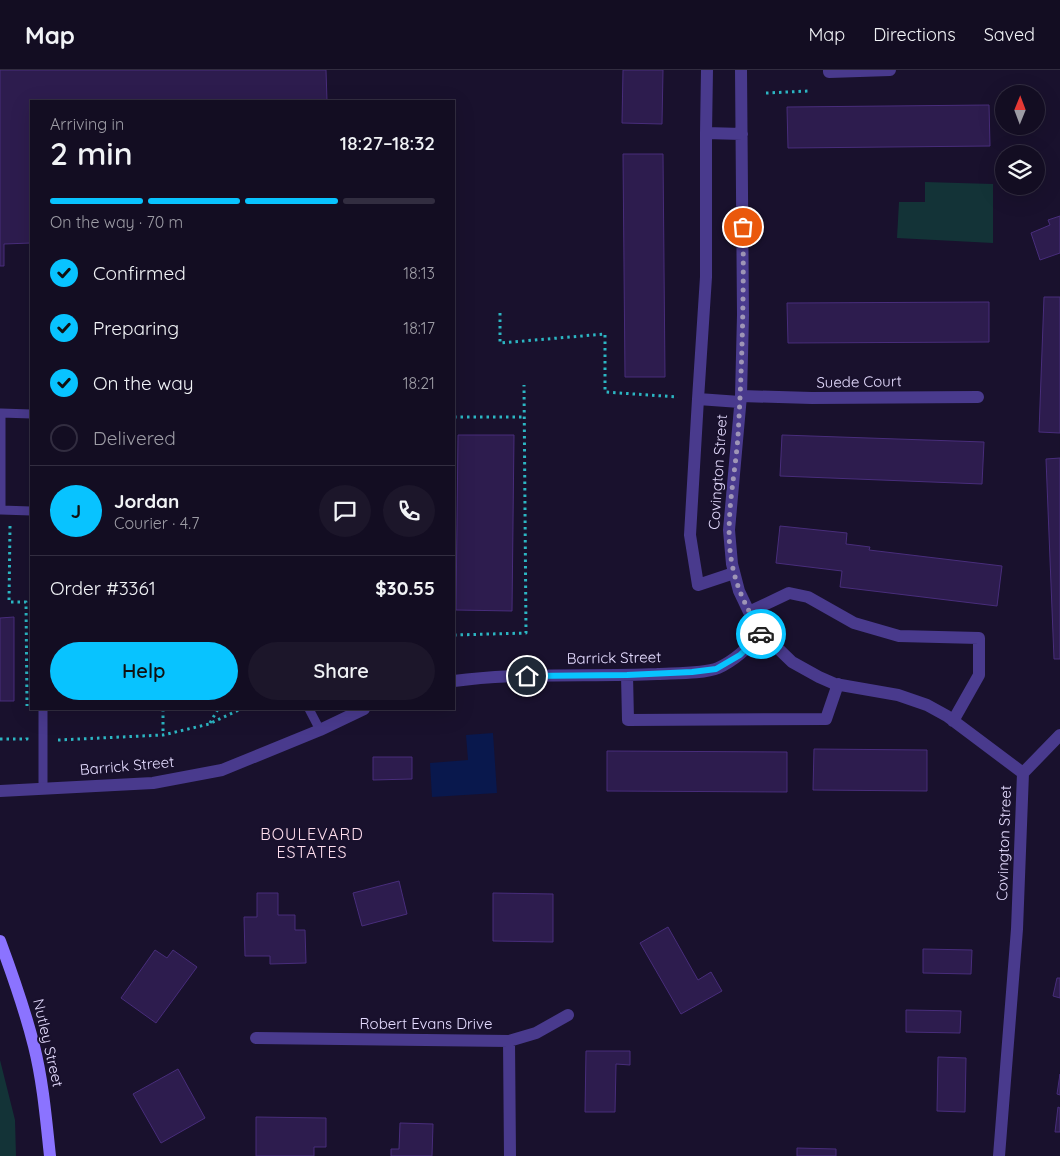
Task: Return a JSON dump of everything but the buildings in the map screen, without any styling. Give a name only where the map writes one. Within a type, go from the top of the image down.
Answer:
[{"type":"main road","name":"Nutley Street","points":[[0,941],[19,993],[34,1048],[45,1102],[50,1156]]},
{"type":"street","points":[[707,70],[706,276],[690,535],[698,585],[734,573]]},
{"type":"street","name":"Covington Street","points":[[741,70],[743,257],[740,399],[729,530],[734,573],[748,612],[762,633],[792,662],[818,677],[838,684],[898,695],[927,705],[953,721],[1023,773],[1017,929],[999,1156]]},
{"type":"street","points":[[828,70],[828,72],[890,70]]},
{"type":"street","points":[[706,133],[742,134]]},
{"type":"street","name":"Suede Court","points":[[698,399],[978,396]]},
{"type":"street","points":[[748,612],[789,593],[808,597],[854,623],[899,636],[979,638],[979,675],[953,721]]},
{"type":"street","name":"Barrick Street","points":[[455,681],[488,677],[627,675],[716,669],[740,655],[762,633]]},
{"type":"street","points":[[627,675],[628,720],[826,719],[838,684]]},
{"type":"street","name":"Barrick Street","points":[[0,791],[153,783],[222,770],[320,730],[362,710]]},
{"type":"street","points":[[1023,773],[1060,736]]},
{"type":"street","points":[[510,1041],[536,1033],[568,1015]]},
{"type":"street","name":"Robert Evans Drive","points":[[256,1038],[510,1041],[510,1156]]},
{"type":"lane","points":[[30,414],[1,413],[1,510],[30,511]]},
{"type":"lane","points":[[43,710],[43,788]]},
{"type":"lane","points":[[310,710],[320,730]]},
{"type":"path","points":[[766,93],[808,91]]},
{"type":"path","points":[[500,313],[500,343],[605,334],[605,392],[678,397]]},
{"type":"path","points":[[455,634],[526,633],[524,385]]},
{"type":"path","points":[[455,417],[524,417]]},
{"type":"path","points":[[10,522],[9,602],[26,602],[27,710]]},
{"type":"path","points":[[163,710],[163,735]]},
{"type":"path","points":[[210,724],[217,710]]},
{"type":"path","points":[[57,740],[163,735],[210,724],[239,710]]},
{"type":"path","points":[[0,739],[27,739],[27,729]]},
{"type":"green space","points":[[925,182],[993,184],[993,243],[897,238],[899,202],[925,202]]},
{"type":"green space","points":[[0,1060],[15,1120],[16,1156],[0,1156]]},
{"type":"shaded area","points":[[493,733],[497,793],[432,797],[430,763],[468,760],[466,735]]},
{"type":"way so far","points":[[743,227],[743,315],[740,396],[729,530],[732,564],[739,591],[748,612],[761,634]]},
{"type":"district","name":"BOULEVARD ESTATES","points":[[312,843]]},
{"type":"route","points":[[527,676],[627,675],[716,669],[740,655],[761,634]]}]
